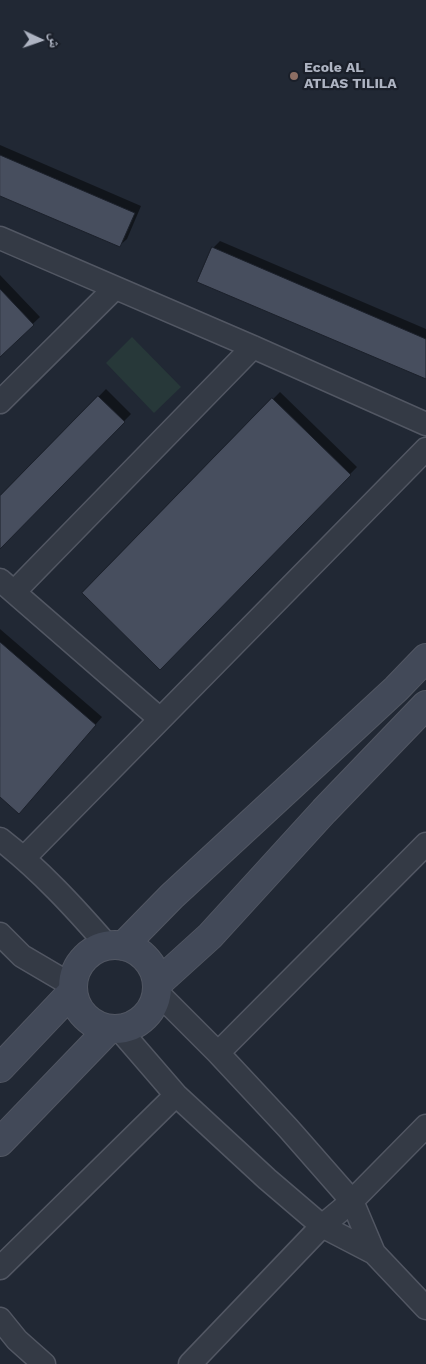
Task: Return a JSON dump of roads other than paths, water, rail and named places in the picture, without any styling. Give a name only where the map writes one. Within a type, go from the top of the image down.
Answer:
[{"type":"street","points":[[0,238],[254,347],[426,424]]},
{"type":"street","points":[[0,402],[115,288]]},
{"type":"street","points":[[160,719],[7,586],[254,347]]},
{"type":"street","points":[[24,858],[426,449]]},
{"type":"street","points":[[115,946],[172,896],[396,689],[426,658]]},
{"type":"street","points":[[157,988],[210,936],[324,811],[426,705]]},
{"type":"street","points":[[0,839],[24,858],[84,919],[115,946]]},
{"type":"street","points":[[218,1053],[426,844]]},
{"type":"street","points":[[0,934],[22,956],[73,989]]},
{"type":"street","points":[[115,946],[136,950],[146,959],[154,970],[157,988],[154,1003],[140,1021],[130,1026],[114,1029],[92,1022],[84,1016],[75,1000],[73,989],[74,978],[80,963],[92,951],[115,946]]},
{"type":"street","points":[[157,988],[288,1128],[352,1201],[374,1253]]},
{"type":"street","points":[[0,1068],[73,989]]},
{"type":"street","points":[[114,1029],[176,1095],[267,1179],[322,1226],[374,1253],[426,1308]]},
{"type":"street","points":[[0,1142],[114,1029]]},
{"type":"street","points":[[0,1268],[176,1095]]},
{"type":"street","points":[[190,1364],[322,1226],[352,1201],[426,1126]]},
{"type":"street","points":[[0,1319],[17,1340],[44,1364]]},
{"type":"place","name":"Ecole AL ATLAS TILILA","points":[[294,76]]}]
